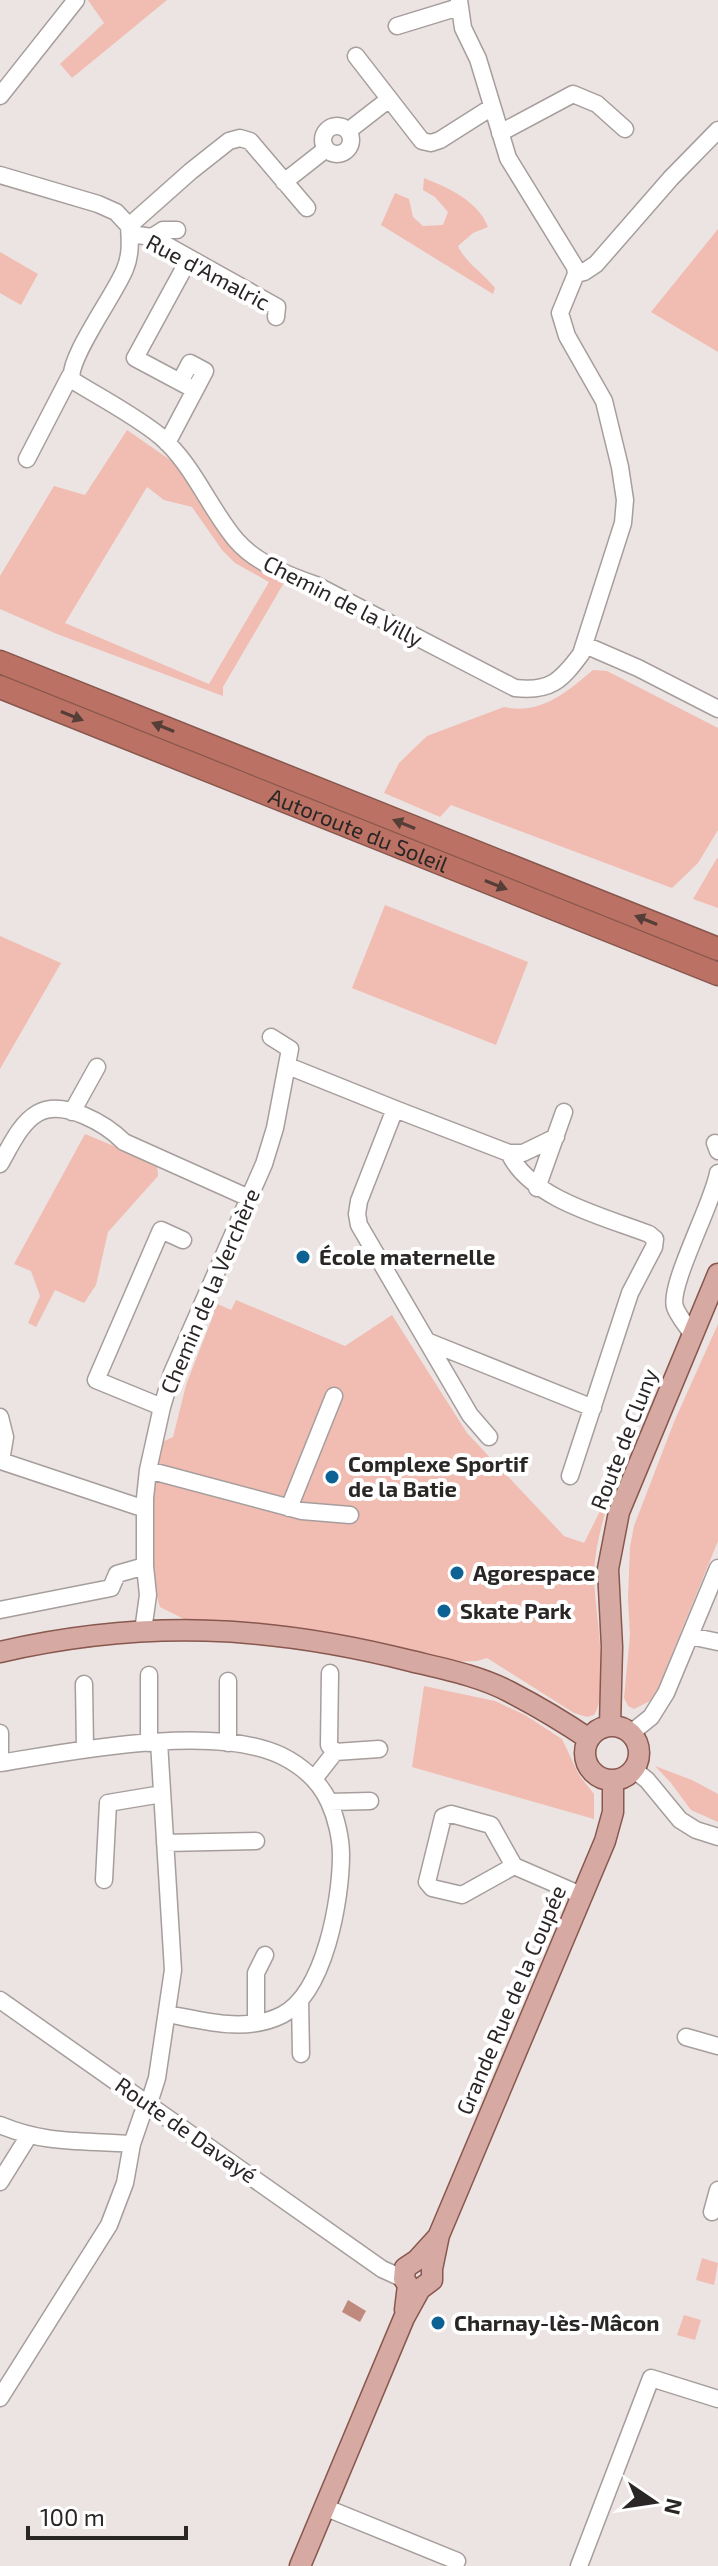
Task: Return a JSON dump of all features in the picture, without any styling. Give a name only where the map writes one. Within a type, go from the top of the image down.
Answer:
[{"type":"highway","name":"Autoroute du Soleil","points":[[0,662],[718,949]]},
{"type":"highway","name":"Autoroute du Soleil","points":[[0,687],[718,974]]},
{"type":"main road","name":"Route de Cluny","points":[[610,1726],[612,1647],[608,1569],[619,1512],[718,1274]]},
{"type":"main road","points":[[0,1652],[58,1641],[186,1629],[312,1639],[376,1652],[478,1680],[508,1691],[589,1739]]},
{"type":"main road","points":[[610,1726],[631,1733],[639,1755],[633,1769],[613,1780],[597,1775],[586,1759],[589,1739],[601,1728],[610,1726]]},
{"type":"main road","name":"Grande Rue de la Coupée","points":[[300,2566],[404,2318],[415,2274],[439,2235],[610,1826],[613,1780]]},
{"type":"street","points":[[0,96],[76,0]]},
{"type":"street","points":[[397,26],[459,3],[463,28],[478,59],[508,158],[571,259],[576,274],[596,264],[661,188],[718,130]]},
{"type":"street","points":[[356,56],[422,141],[431,143],[440,140],[492,107]]},
{"type":"street","points":[[500,133],[573,94],[597,104],[625,129]]},
{"type":"street","points":[[284,182],[326,149],[324,135],[331,127],[340,126],[348,131],[388,100]]},
{"type":"street","points":[[130,230],[191,171],[229,141],[240,138],[250,141],[307,208]]},
{"type":"street","points":[[0,175],[98,204],[116,212],[130,230],[130,248],[124,271],[80,350],[27,459]]},
{"type":"street","name":"Rue d'Amalric","points":[[130,230],[152,237],[277,307],[276,317]]},
{"type":"street","points":[[152,237],[163,230],[177,230]]},
{"type":"street","points":[[167,443],[205,371],[190,363],[180,382],[135,358],[189,259]]},
{"type":"street","name":"Chemin de la Villy","points":[[70,376],[160,436],[179,457],[236,540],[253,555],[515,688],[537,691],[568,671],[585,645],[623,523],[625,500],[620,467],[604,401],[562,324],[562,303],[576,274]]},
{"type":"street","points":[[585,645],[718,709]]},
{"type":"street","points":[[271,1037],[289,1058],[395,1109],[509,1153],[523,1153],[556,1137]]},
{"type":"street","name":"Chemin de la Verchère","points":[[143,1631],[148,1595],[145,1509],[148,1470],[162,1407],[172,1373],[249,1198],[275,1128],[289,1058]]},
{"type":"street","points":[[72,1112],[97,1067]]},
{"type":"street","points":[[395,1109],[359,1201],[359,1225],[470,1415],[489,1437]]},
{"type":"street","points":[[0,1164],[25,1124],[39,1112],[72,1112],[112,1129],[124,1142],[249,1198]]},
{"type":"street","points":[[537,1188],[564,1112]]},
{"type":"street","points":[[509,1153],[514,1164],[537,1188],[655,1239],[654,1247],[630,1293],[570,1476]]},
{"type":"street","points":[[692,1334],[674,1306],[674,1291],[718,1173]]},
{"type":"street","points":[[162,1407],[96,1380],[161,1230],[183,1240]]},
{"type":"street","points":[[428,1341],[593,1408]]},
{"type":"street","points":[[289,1508],[334,1396]]},
{"type":"street","points":[[0,1417],[5,1437],[1,1461],[145,1509]]},
{"type":"street","points":[[148,1470],[289,1508],[350,1515]]},
{"type":"street","points":[[0,1610],[111,1588],[117,1574],[145,1566]]},
{"type":"street","points":[[631,1733],[655,1711],[666,1693],[718,1568]]},
{"type":"street","points":[[690,1636],[718,1642]]},
{"type":"street","points":[[330,1673],[329,1745],[335,1752]]},
{"type":"street","points":[[0,2398],[109,2225],[125,2183],[132,2144],[157,2078],[168,2014],[173,1958],[162,1794],[149,1675]]},
{"type":"street","points":[[228,1681],[228,1743]]},
{"type":"street","points":[[84,1684],[85,1749]]},
{"type":"street","points":[[0,1733],[0,1763],[154,1742],[228,1743],[258,1748],[282,1756],[314,1779],[329,1802],[338,1830],[341,1855],[336,1903],[328,1942],[317,1972],[300,2000],[283,2015],[256,2023],[232,2025],[168,2014]]},
{"type":"street","points":[[314,1779],[335,1752],[379,1749]]},
{"type":"street","points":[[633,1769],[647,1780],[680,1820],[696,1830],[718,1837]]},
{"type":"street","points":[[104,1880],[108,1803],[162,1794]]},
{"type":"street","points":[[329,1802],[370,1801]]},
{"type":"street","points":[[514,1866],[462,1895],[432,1888],[427,1882],[443,1817],[451,1814],[491,1825],[514,1866],[581,1895]]},
{"type":"street","points":[[165,1843],[256,1841]]},
{"type":"street","points":[[256,2023],[256,1973],[265,1955]]},
{"type":"street","name":"Route de Davayé","points":[[0,2000],[371,2259],[415,2274]]},
{"type":"street","points":[[300,2000],[301,2054]]},
{"type":"street","points":[[686,2037],[718,2046]]},
{"type":"street","points":[[0,2125],[28,2137],[132,2144]]},
{"type":"street","points":[[0,2182],[28,2137]]},
{"type":"street","points":[[712,2212],[718,2190]]},
{"type":"street","points":[[579,2566],[651,2378],[718,2399]]},
{"type":"street","points":[[324,2507],[457,2561]]},
{"type":"shaded area","points":[[88,0],[167,0],[72,78],[60,64],[104,23]]},
{"type":"shaded area","points":[[424,178],[462,196],[483,218],[488,227],[473,233],[458,246],[495,288],[493,294],[381,225],[395,193],[409,199],[413,217],[423,226],[443,225],[448,212],[435,197],[423,190]]},
{"type":"shaded area","points":[[718,229],[718,352],[651,312]]},
{"type":"shaded area","points":[[0,252],[38,274],[21,305],[0,293]]},
{"type":"shaded area","points":[[127,430],[176,464],[193,485],[228,542],[247,561],[285,581],[223,687],[223,696],[57,634],[0,609],[0,576],[54,486],[85,495]],"holes":[[[147,487],[164,500],[192,507],[235,563],[269,582],[209,684],[65,623]]]},
{"type":"shaded area","points":[[593,670],[607,671],[718,728],[718,830],[698,863],[672,888],[451,805],[440,817],[384,793],[399,763],[427,736],[504,707],[517,709],[542,705]]},
{"type":"shaded area","points":[[718,859],[718,908],[693,899]]},
{"type":"shaded area","points":[[385,905],[528,962],[496,1045],[352,988]]},
{"type":"shaded area","points":[[0,936],[61,963],[0,1069]]},
{"type":"shaded area","points":[[85,1134],[157,1164],[158,1176],[108,1232],[96,1285],[84,1303],[55,1290],[36,1327],[28,1323],[40,1296],[31,1271],[14,1264]]},
{"type":"shaded area","name":"Complexe Sportif de la Batie","points":[[236,1300],[345,1346],[392,1315],[467,1433],[564,1536],[584,1543],[614,1483],[595,1562],[601,1687],[594,1715],[587,1717],[574,1713],[487,1658],[449,1662],[325,1633],[188,1621],[160,1607],[155,1589],[152,1547],[153,1503],[162,1442],[173,1437],[186,1385],[214,1313],[213,1302],[231,1310]]},
{"type":"shaded area","points":[[718,1324],[718,1541],[658,1688],[650,1701],[634,1709],[628,1706],[624,1698],[630,1635],[630,1547],[634,1526],[674,1422]]},
{"type":"shaded area","points":[[424,1686],[495,1701],[525,1715],[562,1739],[579,1775],[594,1794],[594,1819],[412,1767]]},
{"type":"shaded area","points":[[655,1766],[718,1794],[718,1822],[691,1810]]},
{"type":"shaded area","points":[[702,2258],[718,2263],[714,2285],[696,2280]]},
{"type":"shaded area","points":[[348,2300],[366,2311],[360,2322],[342,2312]]},
{"type":"shaded area","points":[[684,2315],[701,2320],[695,2340],[677,2335]]},
{"type":"place","name":"École maternelle","points":[[303,1257]]},
{"type":"place","name":"Complexe Sportif de la Batie","points":[[332,1477]]},
{"type":"place","name":"Agorespace","points":[[457,1573]]},
{"type":"place","name":"Skate Park","points":[[444,1611]]},
{"type":"place","name":"Charnay-lès-Mâcon","points":[[438,2323]]}]
